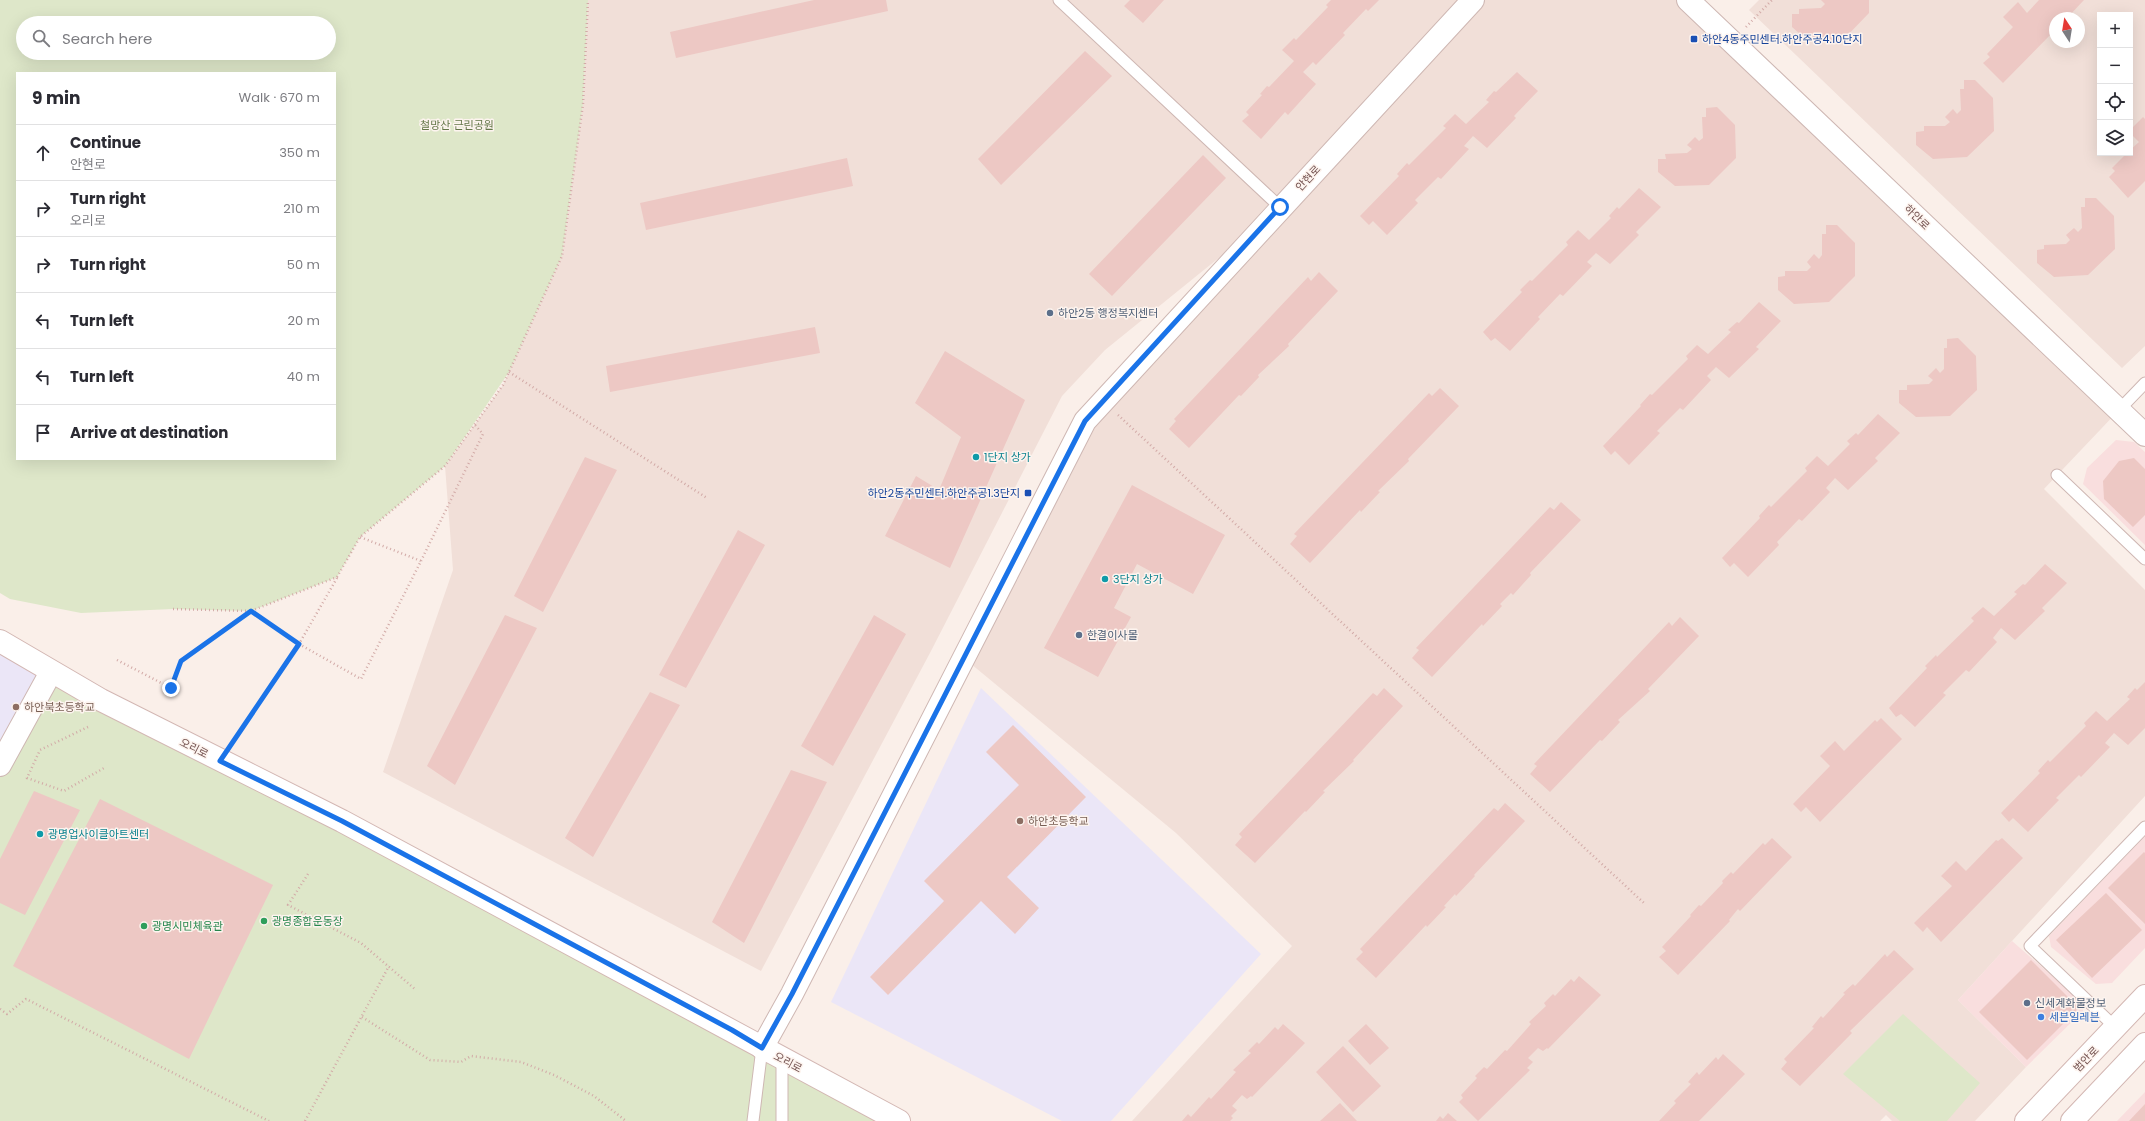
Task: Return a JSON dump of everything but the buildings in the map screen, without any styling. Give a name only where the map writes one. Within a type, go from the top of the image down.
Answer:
[{"type":"street","name":"안현로","points":[[762,1048],[792,994],[1085,421],[1280,207],[1473,0]]},
{"type":"street","name":"하안로","points":[[1688,0],[2145,435]]},
{"type":"street","name":"오리로","points":[[0,642],[51,672],[220,761],[349,825],[899,1121]]},
{"type":"street","points":[[0,765],[51,672]]},
{"type":"street","name":"범안로","points":[[2026,1121],[2145,996]]},
{"type":"street","points":[[2072,1121],[2143,1050]]},
{"type":"lane","points":[[1059,0],[1280,207]]},
{"type":"lane","points":[[2119,410],[2145,383]]},
{"type":"lane","points":[[2057,475],[2145,559]]},
{"type":"lane","points":[[2116,1027],[2030,946],[2145,827]]},
{"type":"lane","points":[[754,1121],[762,1048]]},
{"type":"lane","points":[[782,1058],[782,1121]]},
{"type":"path","points":[[220,761],[299,644],[360,537],[445,466],[503,385],[562,256],[583,104],[588,0]]},
{"type":"path","points":[[1732,41],[1772,0]]},
{"type":"path","points":[[509,372],[706,498]]},
{"type":"path","points":[[1103,401],[1645,904]]},
{"type":"path","points":[[173,609],[251,611],[299,644],[361,679],[484,434],[475,425]]},
{"type":"path","points":[[360,537],[421,561]]},
{"type":"path","points":[[118,660],[171,688],[181,661],[251,611],[337,577]]},
{"type":"path","points":[[88,727],[40,750],[27,778],[64,791],[104,768]]},
{"type":"path","points":[[308,874],[288,905],[361,943],[416,990]]},
{"type":"path","points":[[305,1121],[389,966]]},
{"type":"path","points":[[0,1009],[7,1014],[26,999],[269,1121]]},
{"type":"path","points":[[362,1017],[430,1060],[461,1062],[471,1056],[521,1062],[594,1096],[626,1121]]},
{"type":"shaded area","points":[[588,0],[1688,0],[2119,410],[2044,489],[2145,590],[2145,796],[1958,1000],[2026,1067],[1975,1121],[1892,1121],[1886,1115],[1880,1121],[1132,1121],[1292,946],[1176,833],[965,659],[1085,421],[1278,210],[1105,350],[1062,396],[931,651],[761,971],[383,772],[453,570],[445,466],[503,385],[562,256],[583,104]]},
{"type":"shaded area","points":[[1759,0],[2145,0],[2145,346],[2122,368],[1749,10]]},
{"type":"shaded area","points":[[2116,440],[2134,442],[2145,452],[2145,545],[2083,484],[2087,468]]},
{"type":"shaded area","name":"하안북초등학교","points":[[0,641],[51,672],[0,765]]},
{"type":"shaded area","name":"하안초등학교","points":[[981,688],[1261,954],[1111,1121],[1062,1121],[831,1002]]},
{"type":"shaded area","points":[[2145,836],[2145,948],[2112,983],[2096,984],[2051,947],[2049,936]]},
{"type":"shaded area","points":[[2012,941],[2082,1002],[2083,1011],[2026,1067],[1958,1000]]},
{"type":"shaded area","points":[[2145,1092],[2145,1121],[2117,1121]]},
{"type":"green space","name":"철망산 근린공원","points":[[0,0],[588,0],[583,104],[562,256],[509,372],[445,466],[360,537],[337,577],[251,611],[173,609],[81,613],[10,599],[0,593]]},
{"type":"green space","name":"광명종합운동장","points":[[51,672],[896,1121],[0,1121],[0,765]]},
{"type":"green space","points":[[1903,1014],[1980,1083],[1947,1121],[1900,1121],[1843,1074]]},
{"type":"place","name":"하안4동주민센터.하안주공4.10단지","points":[[1694,39]]},
{"type":"place","name":"하안2동 행정복지센터","points":[[1050,313]]},
{"type":"place","name":"1단지 상가","points":[[976,457]]},
{"type":"place","name":"하안2동주민센터.하안주공1.3단지","points":[[1028,493]]},
{"type":"place","name":"3단지 상가","points":[[1105,579]]},
{"type":"place","name":"한결이사몰","points":[[1079,635]]},
{"type":"place","name":"하안북초등학교","points":[[16,707]]},
{"type":"place","name":"하안초등학교","points":[[1020,821]]},
{"type":"place","name":"광명업사이클아트센터","points":[[40,834]]},
{"type":"place","name":"광명종합운동장","points":[[264,921]]},
{"type":"place","name":"광명시민체육관","points":[[144,926]]},
{"type":"place","name":"신세계화물정보","points":[[2027,1003]]},
{"type":"place","name":"세븐일레븐","points":[[2041,1017]]},
{"type":"route","points":[[171,688],[181,661],[251,611],[299,644],[220,761],[342,821],[732,1030],[762,1048],[792,994],[965,659],[1085,421],[1280,207]]}]
